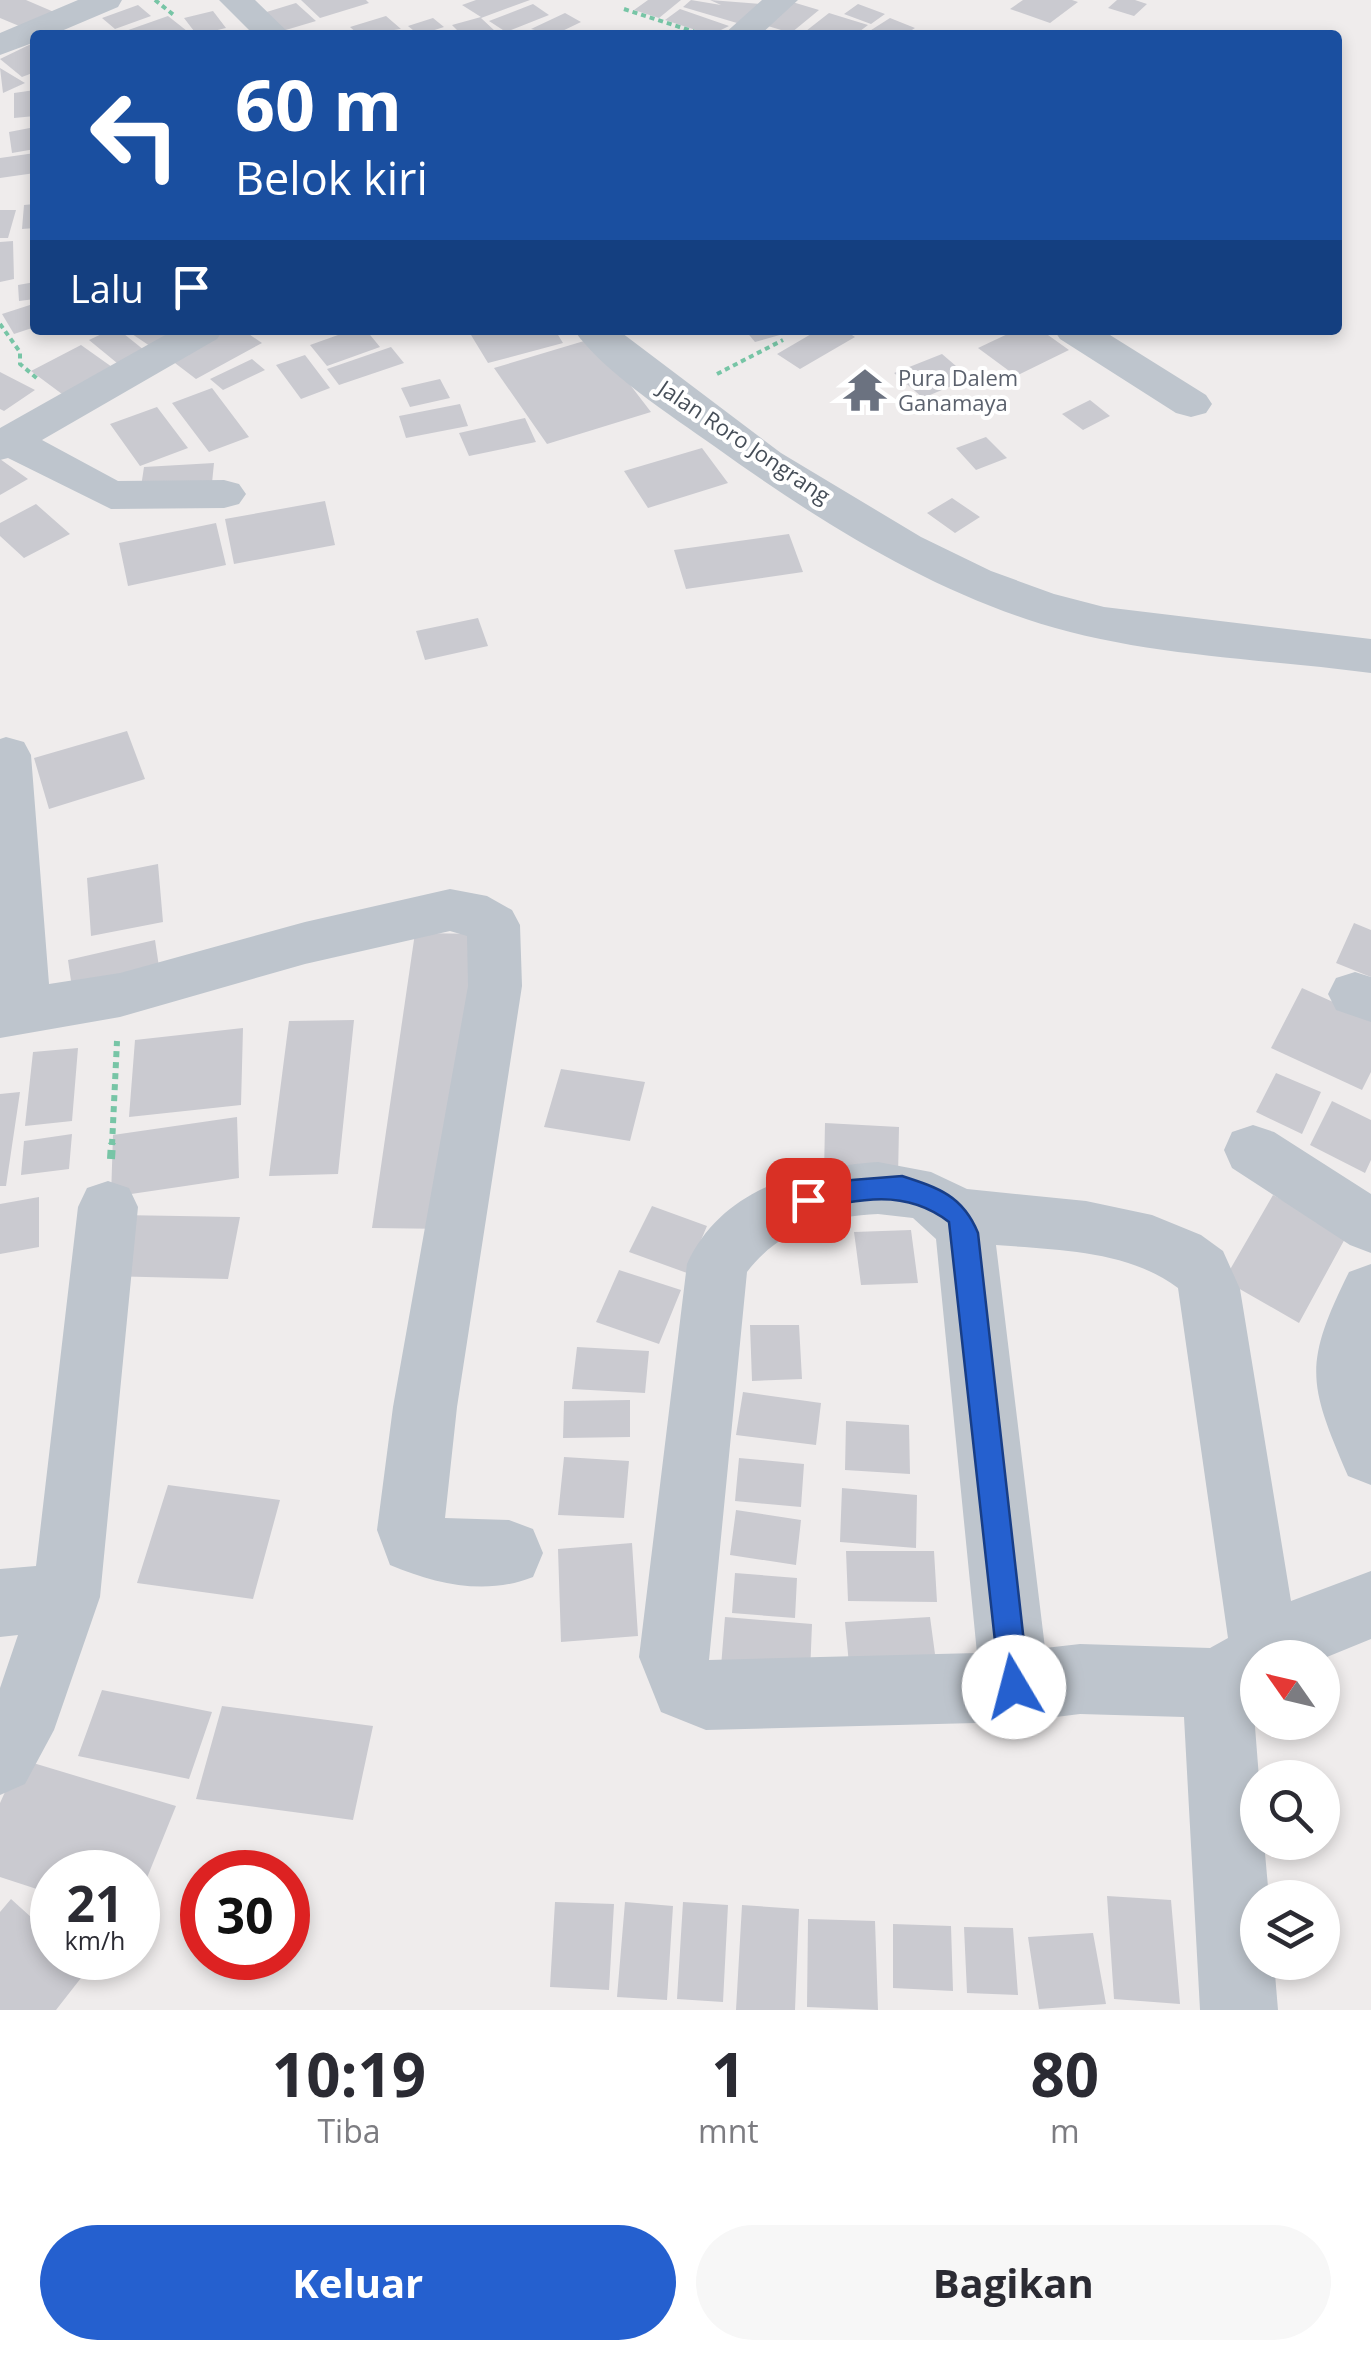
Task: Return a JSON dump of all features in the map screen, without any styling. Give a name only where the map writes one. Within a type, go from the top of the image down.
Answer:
[{"type":"street","points":[[8,35],[106,0]]},
{"type":"street","points":[[235,0],[268,30]]},
{"type":"street","points":[[751,30],[782,0]]},
{"type":"street","points":[[4,443],[194,335]]},
{"type":"street","name":"Jalan Roro Jongrang","points":[[600,335],[729,435],[902,543],[989,588],[1064,617],[1371,656]]},
{"type":"street","points":[[1082,335],[1192,404]]},
{"type":"street","points":[[4,443],[111,495],[224,494]]},
{"type":"street","points":[[6,755],[12,1012],[120,995],[305,942],[450,910],[468,910],[493,925],[495,986],[425,1408],[410,1530],[421,1548],[509,1553]]},
{"type":"street","points":[[1254,1150],[1371,1226]]},
{"type":"street","points":[[1014,1687],[965,1233],[958,1215],[936,1198],[902,1187],[852,1190],[774,1210],[737,1237],[717,1264],[674,1657],[676,1676],[693,1695],[1014,1687],[1240,1665]]},
{"type":"street","points":[[0,1760],[28,1705],[33,1600],[108,1207]]},
{"type":"street","points":[[958,1215],[1102,1231],[1151,1242],[1202,1270],[1210,1289],[1247,1640]]},
{"type":"street","points":[[1371,1292],[1346,1340],[1342,1372],[1353,1414],[1371,1454]]},
{"type":"street","points":[[1289,1640],[1310,1627],[1371,1605]]},
{"type":"street","points":[[1239,2010],[1248,1740]]},
{"type":"path","points":[[155,0],[175,16]]},
{"type":"path","points":[[624,8],[690,30]]},
{"type":"path","points":[[0,324],[20,352],[20,364],[71,406]]},
{"type":"path","points":[[676,396],[783,340]]},
{"type":"path","points":[[108,1207],[120,995]]},
{"type":"building","points":[[0,0],[26,0],[54,12],[24,28],[0,18]]},
{"type":"building","points":[[301,0],[366,0],[369,3],[320,18]]},
{"type":"building","points":[[476,0],[530,0],[481,18],[494,30],[457,30],[452,25],[481,17],[462,5]]},
{"type":"building","points":[[648,0],[681,0],[659,18],[634,10]]},
{"type":"building","points":[[691,0],[721,5],[710,0],[761,4],[737,23],[683,7]]},
{"type":"building","points":[[1023,0],[1078,2],[1050,23],[1010,9]]},
{"type":"building","points":[[1117,0],[1147,4],[1134,16],[1108,8]]},
{"type":"building","points":[[789,1],[819,10],[795,30],[761,24]]},
{"type":"building","points":[[296,3],[316,21],[277,30],[260,14]]},
{"type":"building","points":[[533,4],[549,15],[511,30],[503,30],[489,21]]},
{"type":"building","points":[[858,4],[885,14],[871,24],[844,14]]},
{"type":"building","points":[[138,5],[151,16],[115,29],[102,18]]},
{"type":"building","points":[[680,9],[729,26],[721,30],[696,30],[665,20]]},
{"type":"building","points":[[213,11],[226,28],[193,30],[184,18]]},
{"type":"building","points":[[565,13],[581,22],[564,30],[531,29]]},
{"type":"building","points":[[829,13],[868,25],[862,30],[807,30]]},
{"type":"building","points":[[168,16],[186,30],[128,30]]},
{"type":"building","points":[[386,16],[401,29],[353,30],[350,27]]},
{"type":"building","points":[[433,18],[444,27],[413,30],[408,26]]},
{"type":"building","points":[[890,18],[915,28],[912,30],[871,30]]},
{"type":"building","points":[[30,44],[30,74],[22,77],[0,59]]},
{"type":"building","points":[[0,68],[25,83],[3,93]]},
{"type":"building","points":[[30,91],[30,116],[14,118],[14,93]]},
{"type":"building","points":[[30,128],[30,150],[12,153],[9,132]]},
{"type":"building","points":[[30,154],[30,174],[0,178],[0,158]]},
{"type":"building","points":[[30,204],[30,228],[22,229],[24,205]]},
{"type":"building","points":[[0,210],[16,210],[8,238],[0,238]]},
{"type":"building","points":[[13,241],[14,279],[0,282],[0,242]]},
{"type":"building","points":[[30,283],[30,300],[19,301],[18,285]]},
{"type":"building","points":[[30,305],[30,329],[14,334],[2,314]]},
{"type":"building","points":[[100,335],[125,335],[144,350],[117,363],[89,340]]},
{"type":"building","points":[[134,335],[169,335],[150,346]]},
{"type":"building","points":[[219,335],[250,335],[262,343],[196,379],[171,360]]},
{"type":"building","points":[[338,335],[370,335],[380,347],[327,366],[310,345]]},
{"type":"building","points":[[471,335],[558,335],[563,343],[488,363]]},
{"type":"building","points":[[749,335],[780,335],[755,342]]},
{"type":"building","points":[[809,335],[855,337],[800,369],[777,354]]},
{"type":"building","points":[[1005,335],[1048,335],[1069,350],[1016,376],[978,348]]},
{"type":"building","points":[[594,338],[651,412],[547,444],[494,368]]},
{"type":"building","points":[[81,345],[112,367],[62,394],[31,371]]},
{"type":"building","points":[[391,347],[404,363],[339,385],[327,369]]},
{"type":"building","points":[[942,354],[970,378],[923,398],[894,373]]},
{"type":"building","points":[[305,355],[330,388],[301,399],[276,365]]},
{"type":"building","points":[[252,359],[265,370],[223,390],[210,379]]},
{"type":"building","points":[[0,372],[35,390],[4,411],[0,409]]},
{"type":"building","points":[[440,379],[450,398],[410,407],[401,388]]},
{"type":"building","points":[[212,388],[249,437],[209,452],[172,403]]},
{"type":"building","points":[[1090,400],[1110,416],[1083,430],[1062,414]]},
{"type":"building","points":[[460,404],[468,426],[406,438],[399,416]]},
{"type":"building","points":[[157,407],[188,448],[140,466],[110,424]]},
{"type":"building","points":[[525,418],[536,442],[469,456],[459,433]]},
{"type":"building","points":[[986,437],[1007,458],[976,470],[956,448]]},
{"type":"building","points":[[702,448],[728,483],[648,508],[624,471]]},
{"type":"building","points":[[0,459],[28,479],[0,495]]},
{"type":"building","points":[[214,463],[212,483],[141,487],[144,467]]},
{"type":"building","points":[[952,498],[980,517],[955,533],[927,513]]},
{"type":"building","points":[[325,501],[335,545],[234,564],[225,519]]},
{"type":"building","points":[[36,504],[70,534],[24,558],[0,536],[0,523]]},
{"type":"building","points":[[216,523],[226,565],[128,586],[119,543]]},
{"type":"building","points":[[789,534],[803,572],[686,589],[674,550]]},
{"type":"building","points":[[478,618],[488,646],[425,660],[416,631]]},
{"type":"building","points":[[127,731],[145,779],[49,809],[34,758]]},
{"type":"building","points":[[158,864],[163,922],[91,936],[87,878]]},
{"type":"building","points":[[1354,923],[1371,930],[1371,977],[1336,963]]},
{"type":"building","points":[[415,933],[484,934],[450,1229],[372,1228]]},
{"type":"building","points":[[155,940],[159,967],[72,988],[68,960]]},
{"type":"building","points":[[1302,988],[1371,1019],[1371,1072],[1362,1090],[1271,1048]]},
{"type":"building","points":[[354,1020],[338,1174],[269,1176],[289,1021]]},
{"type":"building","points":[[243,1028],[241,1105],[129,1117],[135,1040]]},
{"type":"building","points":[[78,1048],[72,1121],[25,1126],[33,1052]]},
{"type":"building","points":[[561,1069],[645,1082],[630,1141],[544,1127]]},
{"type":"building","points":[[1276,1073],[1321,1092],[1302,1134],[1256,1112]]},
{"type":"building","points":[[20,1092],[6,1186],[0,1186],[0,1094]]},
{"type":"building","points":[[1332,1101],[1371,1120],[1371,1160],[1365,1173],[1310,1145]]},
{"type":"building","points":[[237,1117],[239,1178],[111,1197],[113,1135]]},
{"type":"building","points":[[825,1123],[899,1127],[898,1177],[824,1174]]},
{"type":"building","points":[[72,1134],[69,1169],[21,1175],[24,1141]]},
{"type":"building","points":[[1273,1195],[1347,1235],[1299,1323],[1224,1280]]},
{"type":"building","points":[[39,1197],[39,1247],[0,1254],[0,1204]]},
{"type":"building","points":[[652,1206],[707,1226],[687,1273],[629,1252]]},
{"type":"building","points":[[119,1215],[240,1217],[228,1279],[105,1276]]},
{"type":"building","points":[[911,1230],[918,1283],[861,1285],[854,1232]]},
{"type":"building","points":[[619,1270],[681,1290],[659,1344],[596,1322]]},
{"type":"building","points":[[750,1325],[799,1325],[802,1379],[752,1381]]},
{"type":"building","points":[[577,1347],[649,1351],[645,1393],[572,1389]]},
{"type":"building","points":[[743,1392],[821,1403],[816,1445],[736,1435]]},
{"type":"building","points":[[630,1400],[630,1437],[563,1438],[564,1401]]},
{"type":"building","points":[[846,1421],[909,1425],[910,1474],[845,1470]]},
{"type":"building","points":[[564,1457],[629,1461],[624,1518],[558,1515]]},
{"type":"building","points":[[739,1458],[804,1464],[801,1507],[735,1501]]},
{"type":"building","points":[[168,1485],[280,1500],[253,1599],[137,1583]]},
{"type":"building","points":[[842,1488],[917,1495],[916,1548],[840,1542]]},
{"type":"building","points":[[736,1510],[801,1520],[796,1565],[730,1555]]},
{"type":"building","points":[[632,1543],[638,1636],[561,1642],[558,1549]]},
{"type":"building","points":[[846,1551],[934,1551],[937,1602],[848,1601]]},
{"type":"building","points":[[735,1573],[797,1578],[795,1618],[732,1613]]},
{"type":"building","points":[[725,1617],[812,1624],[810,1674],[721,1667]]},
{"type":"building","points":[[930,1617],[937,1669],[850,1675],[845,1622]]},
{"type":"building","points":[[102,1690],[212,1712],[189,1779],[78,1756]]},
{"type":"building","points":[[222,1706],[373,1726],[353,1820],[196,1799]]},
{"type":"building","points":[[20,1759],[176,1806],[158,1850],[30,1850],[30,1887],[0,1877],[0,1803]]},
{"type":"building","points":[[1107,1896],[1171,1900],[1180,2004],[1114,1999]]},
{"type":"building","points":[[11,1899],[30,1916],[30,1980],[79,1980],[56,2010],[0,2010],[0,1912]]},
{"type":"building","points":[[555,1902],[614,1904],[609,1990],[550,1987]]},
{"type":"building","points":[[625,1902],[673,1906],[667,2000],[617,1997]]},
{"type":"building","points":[[683,1902],[728,1905],[723,2002],[677,1999]]},
{"type":"building","points":[[742,1905],[799,1909],[795,2010],[736,2010]]},
{"type":"building","points":[[808,1919],[875,1921],[878,2010],[807,2007]]},
{"type":"building","points":[[893,1924],[951,1926],[953,1991],[893,1988]]},
{"type":"building","points":[[964,1927],[1013,1928],[1018,1995],[967,1993]]},
{"type":"building","points":[[1093,1933],[1106,2004],[1039,2009],[1028,1937]]},
{"type":"place","name":"Pura Dalem Ganamaya","points":[[865,390]]},
{"type":"route","points":[[808,1200],[852,1190],[902,1187],[936,1198],[958,1215],[965,1233],[1014,1687]]}]
